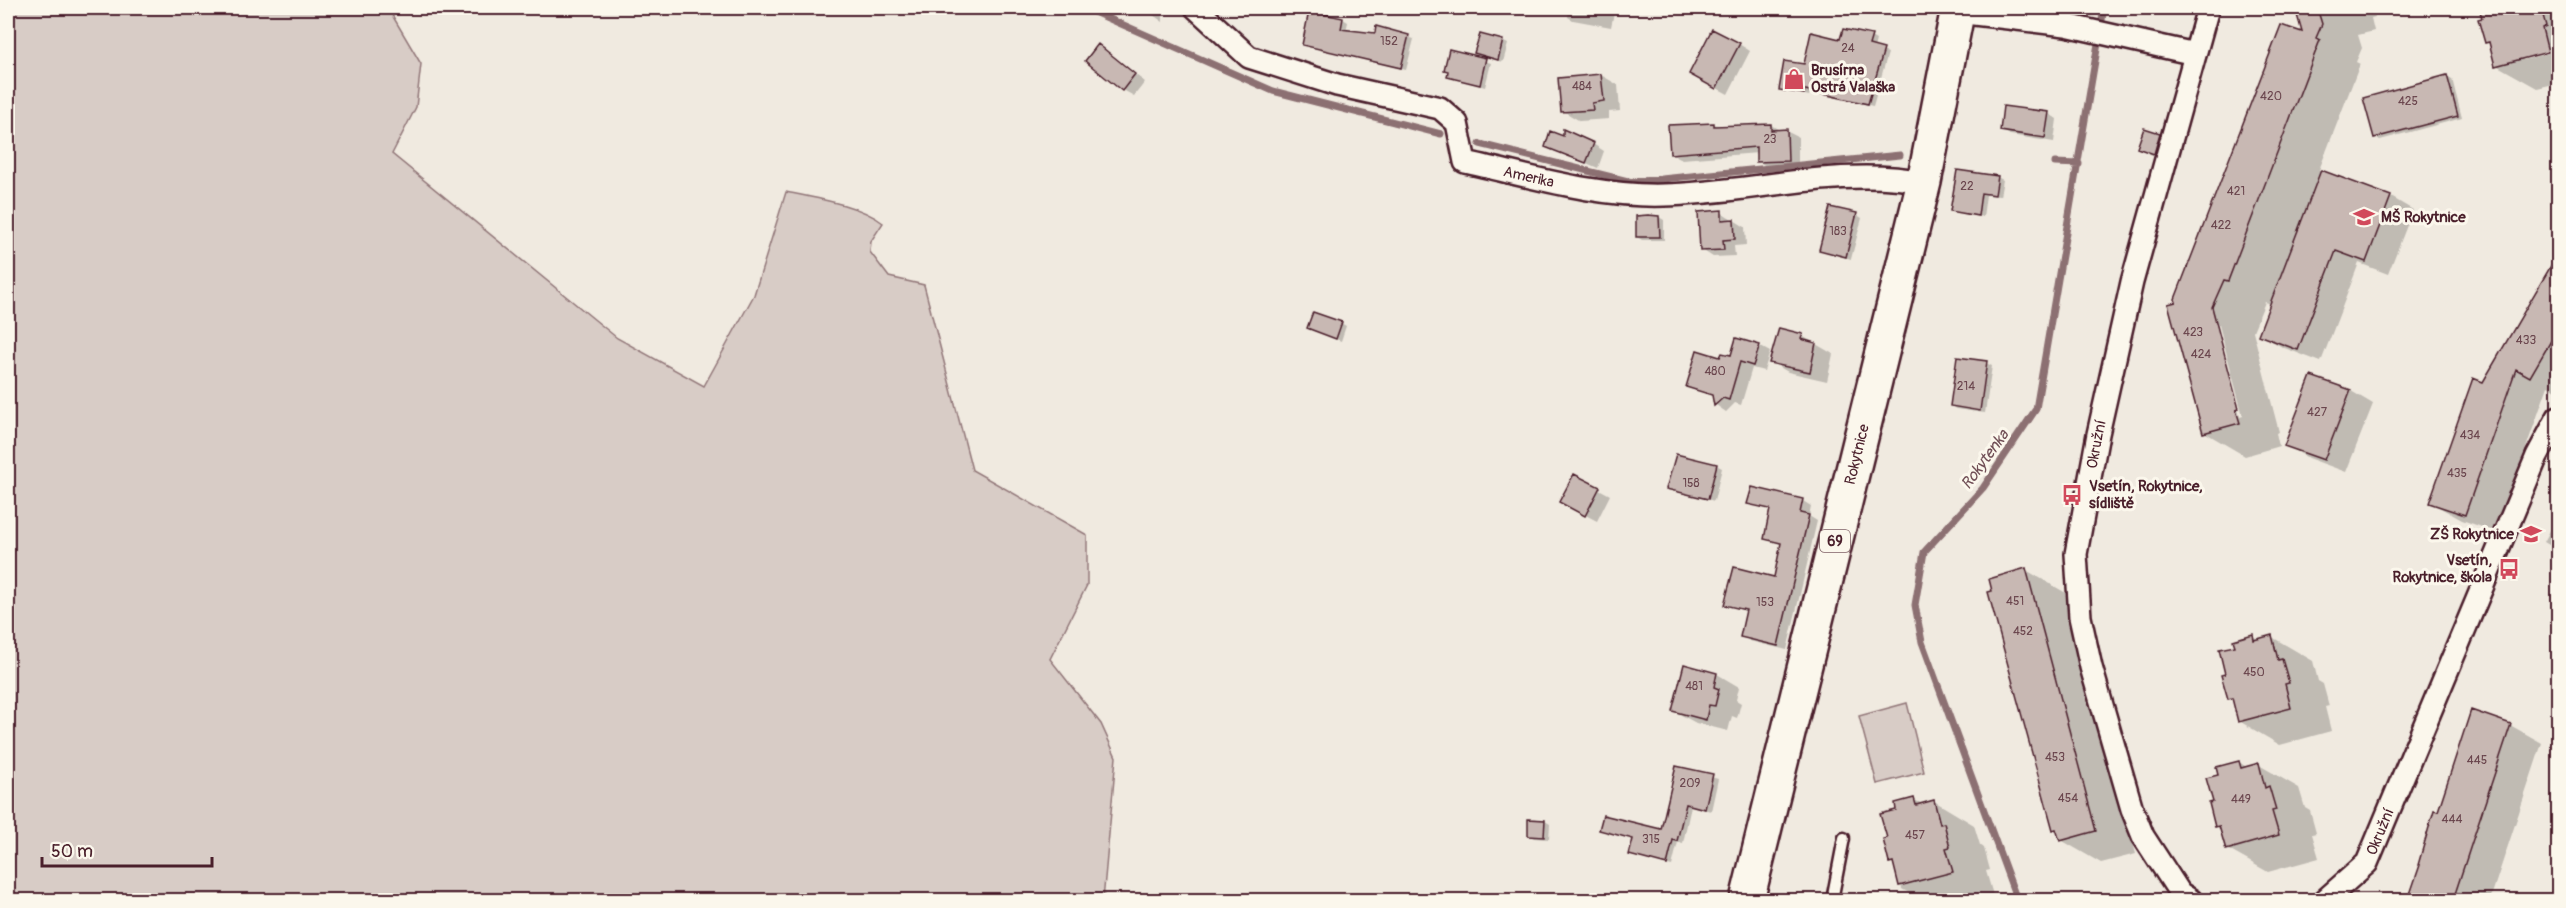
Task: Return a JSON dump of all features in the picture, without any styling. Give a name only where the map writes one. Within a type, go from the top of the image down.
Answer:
[{"type":"main road","name":"Rokytnice","points":[[1747,900],[1924,182],[1957,10]]},
{"type":"street","name":"Amerika","points":[[1196,8],[1249,57],[1338,86],[1440,108],[1457,123],[1465,162],[1628,195],[1665,195],[1883,176],[1924,182]]},
{"type":"street","name":"Okružní","points":[[2192,900],[2180,893],[2144,836],[2132,809],[2080,617],[2076,554],[2098,434],[2132,282],[2208,8]]},
{"type":"street","points":[[1957,10],[2066,25],[2195,54]]},
{"type":"street","name":"Okružní","points":[[2325,900],[2367,863],[2537,456],[2559,417]]},
{"type":"lane","points":[[1832,900],[1844,838]]},
{"type":"shaded area","points":[[8,8],[388,8],[421,64],[416,107],[392,154],[617,338],[704,386],[754,295],[786,192],[850,207],[883,223],[871,241],[870,252],[889,277],[924,285],[972,470],[1087,535],[1087,585],[1050,659],[1101,724],[1116,757],[1103,900],[8,900]]},
{"type":"shaded area","points":[[1907,703],[1924,772],[1877,784],[1859,716]]},
{"type":"building","points":[[2295,8],[2317,8],[2322,24],[2316,38],[2320,40],[2228,281],[2224,280],[2212,307],[2239,409],[2236,410],[2240,423],[2203,433],[2168,304],[2176,302],[2175,299],[2281,25],[2302,32]]},
{"type":"building","points":[[2479,8],[2541,8],[2546,26],[2542,28],[2548,52],[2495,66],[2489,42],[2485,43],[2478,19],[2482,18]]},
{"type":"building","points":[[1309,11],[1343,18],[1341,29],[1375,33],[1376,26],[1409,35],[1401,68],[1302,45]]},
{"type":"building","points":[[1712,29],[1740,43],[1716,89],[1689,74]]},
{"type":"building","points":[[1843,29],[1872,35],[1869,45],[1884,49],[1868,104],[1805,90],[1804,94],[1779,90],[1784,61],[1804,64],[1811,32],[1840,39]]},
{"type":"building","points":[[1480,34],[1503,40],[1498,60],[1474,53]]},
{"type":"building","points":[[1098,44],[1135,74],[1122,91],[1085,61]]},
{"type":"building","points":[[1449,49],[1486,58],[1480,85],[1447,77],[1448,71],[1444,70]]},
{"type":"building","points":[[1601,74],[1604,101],[1592,103],[1593,110],[1561,112],[1558,78]]},
{"type":"building","points":[[2447,75],[2458,116],[2374,138],[2363,98]]},
{"type":"building","points":[[2003,106],[2049,112],[2045,138],[2000,131]]},
{"type":"building","points":[[1714,123],[1714,126],[1771,124],[1771,130],[1787,129],[1788,161],[1756,162],[1756,147],[1670,154],[1668,125]]},
{"type":"building","points":[[2144,128],[2160,133],[2154,154],[2137,148]]},
{"type":"building","points":[[1563,129],[1594,143],[1586,163],[1545,147],[1550,131],[1563,136]]},
{"type":"building","points":[[1957,170],[1998,176],[1995,195],[1981,193],[1978,216],[1950,211]]},
{"type":"building","points":[[2321,170],[2391,196],[2366,262],[2336,251],[2298,350],[2258,335]]},
{"type":"building","points":[[1830,207],[1857,213],[1846,257],[1819,250]]},
{"type":"building","points":[[1722,210],[1722,220],[1734,219],[1735,239],[1723,240],[1724,250],[1700,251],[1698,212]]},
{"type":"building","points":[[1636,216],[1659,216],[1660,237],[1636,237]]},
{"type":"building","points":[[2559,252],[2559,327],[2530,377],[2516,369],[2465,515],[2429,503],[2473,378],[2483,382]]},
{"type":"building","points":[[1313,312],[1342,322],[1336,339],[1307,328]]},
{"type":"building","points":[[1779,328],[1803,334],[1801,339],[1816,343],[1810,372],[1769,363]]},
{"type":"building","points":[[1736,338],[1760,345],[1753,366],[1740,362],[1729,400],[1723,398],[1714,406],[1712,395],[1686,387],[1697,350],[1720,357],[1722,353],[1731,355]]},
{"type":"building","points":[[1957,357],[1987,361],[1980,411],[1950,406]]},
{"type":"building","points":[[2311,376],[2351,390],[2324,460],[2284,446]]},
{"type":"building","points":[[1676,454],[1717,464],[1708,499],[1666,489]]},
{"type":"building","points":[[1574,474],[1600,487],[1585,516],[1559,502]]},
{"type":"building","points":[[1752,487],[1803,499],[1800,513],[1809,515],[1778,646],[1740,637],[1746,610],[1724,605],[1734,567],[1774,577],[1781,543],[1764,539],[1770,509],[1747,504]]},
{"type":"building","points":[[2026,568],[2096,831],[2060,841],[2056,829],[2053,830],[1988,592],[1992,591],[1989,579]]},
{"type":"building","points":[[2253,634],[2254,640],[2272,635],[2278,660],[2282,659],[2289,683],[2285,684],[2291,708],[2238,722],[2232,698],[2228,699],[2221,675],[2225,674],[2219,649],[2235,646],[2233,640]]},
{"type":"building","points":[[1684,664],[1717,673],[1714,687],[1719,689],[1715,706],[1709,705],[1706,720],[1672,711]]},
{"type":"building","points":[[2471,710],[2511,724],[2453,900],[2408,900],[2420,865],[2418,865],[2434,810],[2438,811]]},
{"type":"building","points":[[2239,761],[2241,768],[2259,763],[2265,788],[2269,786],[2276,810],[2272,811],[2279,835],[2226,850],[2219,826],[2215,827],[2209,803],[2213,802],[2206,778],[2218,775],[2216,767]]},
{"type":"building","points":[[1676,766],[1713,774],[1705,809],[1686,804],[1677,841],[1673,840],[1667,865],[1629,855],[1633,839],[1599,830],[1603,815],[1661,829]]},
{"type":"building","points":[[1914,798],[1916,805],[1934,800],[1940,824],[1944,823],[1950,847],[1946,848],[1953,872],[1899,886],[1893,862],[1889,863],[1883,839],[1887,838],[1880,814],[1896,810],[1895,803]]},
{"type":"building","points":[[1528,819],[1545,820],[1544,837],[1528,836]]},
{"type":"waterway","points":[[1085,8],[1273,91],[1441,134]]},
{"type":"waterway","name":"Rokytenka","points":[[2017,900],[1922,642],[1915,605],[1924,552],[1983,488],[2036,409],[2104,8]]},
{"type":"waterway","points":[[1480,144],[1632,182],[1900,155]]},
{"type":"waterway","points":[[2055,163],[2079,164]]},
{"type":"place","name":"Brusírna Ostrá Valaška","points":[[1794,79]]},
{"type":"place","name":"MŠ Rokytnice","points":[[2364,217]]},
{"type":"place","name":"Vsetín, Rokytnice, sídliště","points":[[2072,495]]},
{"type":"place","name":"ZŠ Rokytnice","points":[[2531,534]]},
{"type":"place","name":"Vsetín, Rokytnice, škola","points":[[2509,569]]}]
